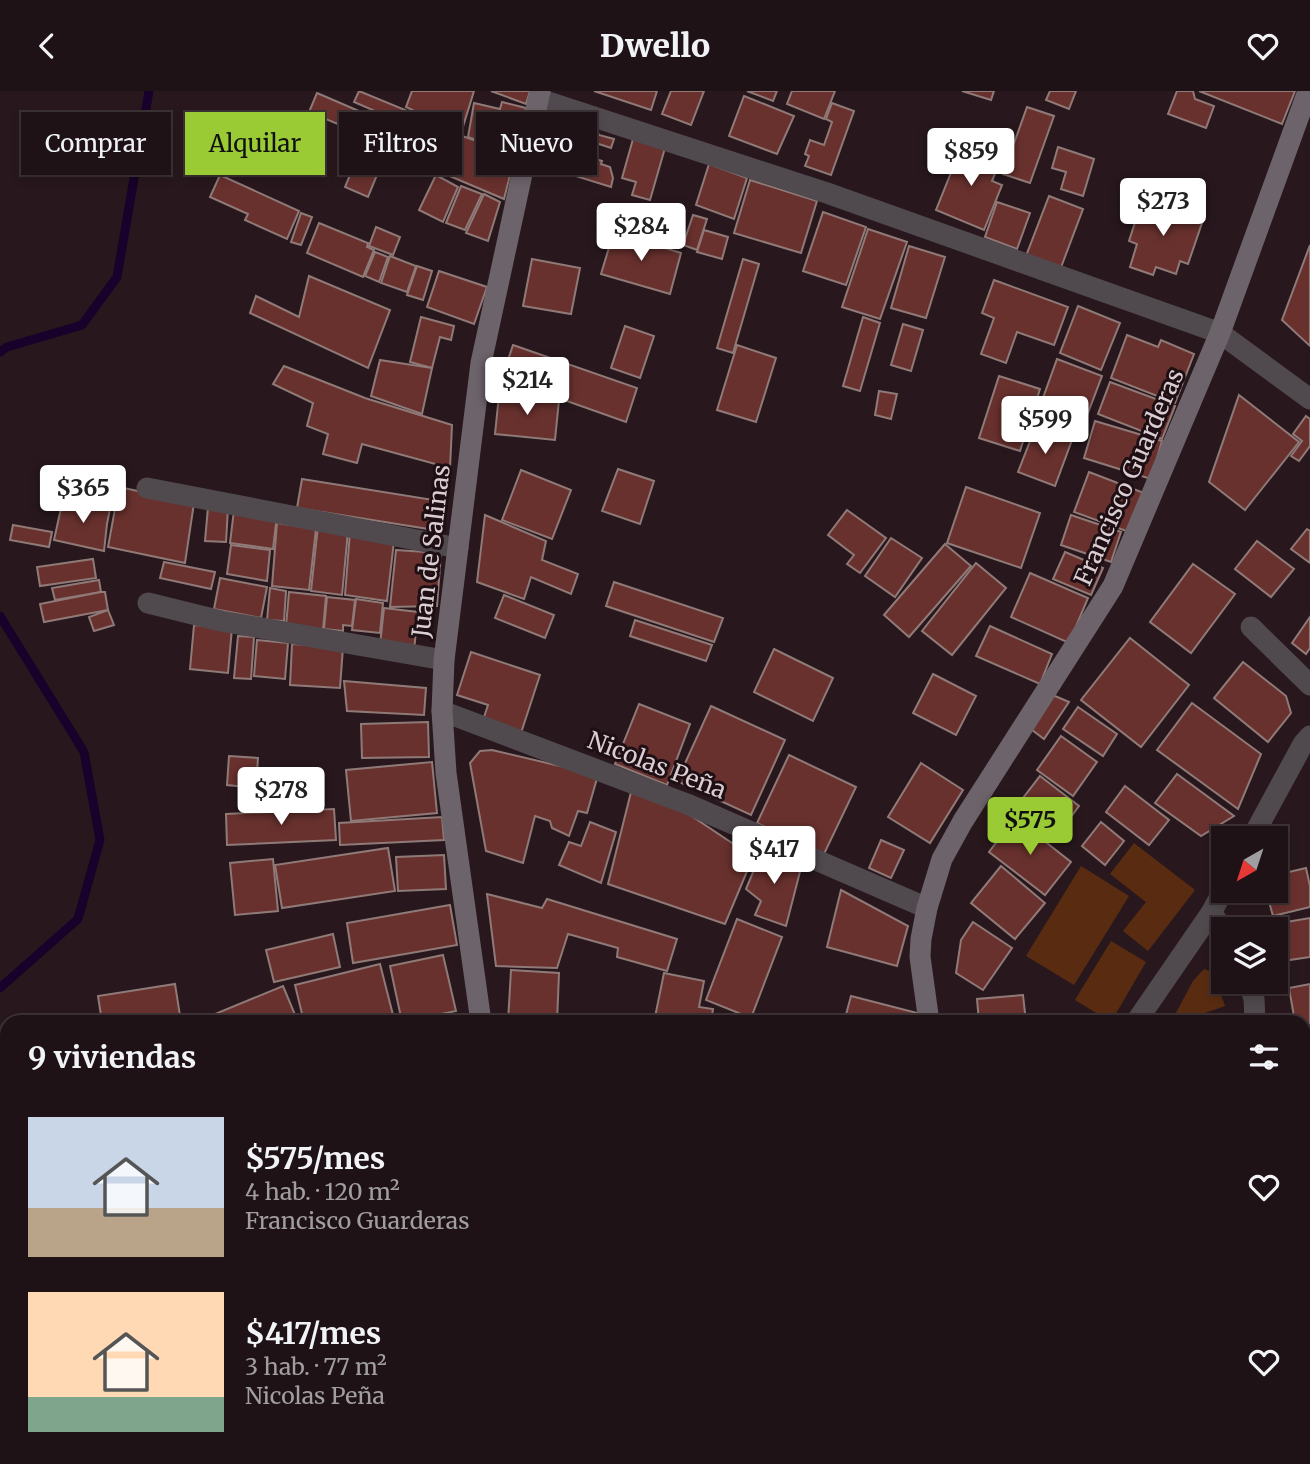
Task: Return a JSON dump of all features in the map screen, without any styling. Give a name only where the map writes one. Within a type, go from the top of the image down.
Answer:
[{"type":"street","name":"Francisco Guarderas","points":[[928,1015],[920,957],[927,908],[943,859],[963,821],[1112,586],[1220,333],[1308,91]]},
{"type":"street","points":[[540,95],[1220,333],[1310,399]]},
{"type":"street","name":"Juan de Salinas","points":[[480,1015],[446,773],[442,711],[444,660],[481,363],[540,95]]},
{"type":"street","points":[[147,488],[458,548]]},
{"type":"street","points":[[148,603],[221,621],[444,660]]},
{"type":"street","points":[[1251,627],[1310,685]]},
{"type":"street","name":"Nicolas Peña","points":[[442,711],[687,803],[927,908]]},
{"type":"street","points":[[1259,826],[1303,744],[1310,736]]},
{"type":"street","points":[[1142,1015],[1211,930]]},
{"type":"street","points":[[1251,994],[1254,1015]]},
{"type":"shaded area","points":[[1134,843],[1195,890],[1148,951],[1123,931],[1146,902],[1110,874]]},
{"type":"shaded area","points":[[1081,866],[1129,896],[1074,985],[1026,956]]},
{"type":"shaded area","points":[[1111,941],[1146,962],[1115,1015],[1100,1015],[1075,1000]]},
{"type":"shaded area","points":[[1204,969],[1211,971],[1211,994],[1221,994],[1225,1006],[1199,1015],[1175,1015],[1193,981]]},
{"type":"building","points":[[359,91],[410,112],[377,112],[354,102]]},
{"type":"building","points":[[412,91],[474,91],[462,130],[462,112],[417,112],[406,107]]},
{"type":"building","points":[[491,91],[530,91],[526,104]]},
{"type":"building","points":[[594,91],[657,91],[651,110]]},
{"type":"building","points":[[671,91],[704,91],[691,125],[662,114]]},
{"type":"building","points":[[747,91],[777,91],[773,101]]},
{"type":"building","points":[[792,91],[835,91],[824,119],[787,104]]},
{"type":"building","points":[[962,91],[994,91],[991,100]]},
{"type":"building","points":[[1050,91],[1076,91],[1069,109],[1046,100]]},
{"type":"building","points":[[1177,91],[1193,91],[1195,99],[1214,106],[1206,128],[1168,114]]},
{"type":"building","points":[[1199,91],[1295,91],[1282,124]]},
{"type":"building","points":[[317,93],[361,112],[339,112],[339,125],[325,119],[325,112],[309,112]]},
{"type":"building","points":[[744,96],[794,116],[777,154],[729,136]]},
{"type":"building","points":[[502,102],[526,108],[525,112],[476,112],[476,140],[468,137],[474,103],[500,109]]},
{"type":"building","points":[[832,103],[854,111],[831,175],[805,166],[809,156],[805,154],[810,140],[824,145],[832,122],[826,119]]},
{"type":"building","points":[[1027,107],[1054,116],[1030,183],[1003,174]]},
{"type":"building","points":[[597,130],[599,135],[614,139],[611,148],[597,143]]},
{"type":"building","points":[[462,136],[476,141],[476,175],[510,175],[504,199],[447,175],[462,175]]},
{"type":"building","points":[[633,139],[665,148],[650,200],[632,195],[636,182],[622,178]]},
{"type":"building","points":[[963,143],[1001,159],[992,181],[1002,185],[984,230],[936,210]]},
{"type":"building","points":[[1058,147],[1094,159],[1083,196],[1061,189],[1066,172],[1052,168]]},
{"type":"building","points":[[597,160],[602,161],[601,164],[610,167],[613,178],[611,187],[573,175],[597,175]]},
{"type":"building","points":[[709,164],[747,178],[734,219],[696,205]]},
{"type":"building","points":[[220,175],[299,211],[287,239],[245,220],[248,214],[210,197]]},
{"type":"building","points":[[350,175],[377,175],[368,197],[345,187]]},
{"type":"building","points":[[436,175],[458,187],[443,222],[419,210]]},
{"type":"building","points":[[750,180],[817,201],[801,253],[734,233]]},
{"type":"building","points":[[461,186],[482,194],[465,230],[446,223]]},
{"type":"building","points":[[484,194],[500,202],[488,241],[466,233]]},
{"type":"building","points":[[1049,196],[1083,209],[1060,270],[1026,256]]},
{"type":"building","points":[[1143,198],[1203,220],[1188,264],[1180,261],[1176,274],[1156,267],[1153,275],[1130,267],[1137,244],[1129,241]]},
{"type":"building","points":[[997,202],[1030,213],[1017,249],[985,237]]},
{"type":"building","points":[[823,212],[866,227],[846,285],[803,271]]},
{"type":"building","points":[[301,213],[312,217],[301,245],[291,242]]},
{"type":"building","points":[[693,215],[707,219],[697,250],[683,245]]},
{"type":"building","points":[[319,223],[368,243],[367,247],[374,250],[363,277],[307,253]]},
{"type":"building","points":[[376,227],[400,237],[393,255],[369,246]]},
{"type":"building","points":[[868,229],[907,242],[880,319],[842,307]]},
{"type":"building","points":[[704,230],[728,237],[722,259],[697,252]]},
{"type":"building","points":[[614,231],[681,253],[670,294],[601,274]]},
{"type":"building","points":[[1310,245],[1310,346],[1282,320]]},
{"type":"building","points":[[909,246],[945,257],[926,318],[891,308]]},
{"type":"building","points":[[375,252],[388,257],[379,282],[365,276]]},
{"type":"building","points":[[390,256],[416,266],[407,292],[381,283]]},
{"type":"building","points":[[532,259],[580,268],[571,314],[523,306]]},
{"type":"building","points":[[743,259],[759,264],[733,353],[717,348]]},
{"type":"building","points":[[417,266],[432,271],[423,300],[407,295]]},
{"type":"building","points":[[439,271],[487,287],[474,324],[427,307]]},
{"type":"building","points":[[309,276],[390,310],[368,368],[250,313],[256,296],[299,317]]},
{"type":"building","points":[[994,280],[1068,307],[1054,345],[1017,332],[1006,363],[981,354],[994,318],[982,313]]},
{"type":"building","points":[[1078,306],[1120,323],[1101,370],[1060,353]]},
{"type":"building","points":[[421,317],[454,326],[451,340],[440,337],[432,368],[410,362]]},
{"type":"building","points":[[863,317],[880,323],[860,391],[843,386]]},
{"type":"building","points":[[903,324],[923,330],[911,371],[891,365]]},
{"type":"building","points":[[625,326],[654,336],[640,378],[611,368]]},
{"type":"building","points":[[1127,335],[1158,347],[1161,340],[1194,354],[1175,403],[1111,378]]},
{"type":"building","points":[[513,345],[637,388],[626,422],[502,378]]},
{"type":"building","points":[[737,345],[776,358],[756,422],[717,410]]},
{"type":"building","points":[[1057,359],[1102,376],[1083,426],[1039,409]]},
{"type":"building","points":[[380,360],[432,368],[422,414],[371,396]]},
{"type":"building","points":[[284,366],[365,398],[452,425],[450,468],[362,444],[357,463],[323,454],[328,434],[307,426],[313,403],[273,384]]},
{"type":"building","points":[[999,376],[1040,389],[1020,451],[979,438]]},
{"type":"building","points":[[1110,382],[1175,406],[1162,439],[1098,414]]},
{"type":"building","points":[[879,391],[897,394],[891,419],[875,415]]},
{"type":"building","points":[[499,395],[559,400],[555,440],[495,434]]},
{"type":"building","points":[[1239,395],[1299,442],[1245,510],[1209,482]]},
{"type":"building","points":[[1306,416],[1310,419],[1310,446],[1299,461],[1291,456],[1302,441],[1293,434]]},
{"type":"building","points":[[1095,421],[1162,441],[1151,479],[1084,458]]},
{"type":"building","points":[[1036,426],[1072,440],[1055,486],[1018,472]]},
{"type":"building","points":[[618,469],[654,481],[640,524],[602,511]]},
{"type":"building","points":[[521,470],[571,490],[552,539],[502,520]]},
{"type":"building","points":[[1089,472],[1144,493],[1129,532],[1074,512]]},
{"type":"building","points":[[302,479],[446,502],[441,531],[297,508]]},
{"type":"building","points":[[119,487],[194,503],[185,563],[108,547]]},
{"type":"building","points":[[966,487],[1040,513],[1021,568],[947,543]]},
{"type":"building","points":[[63,499],[110,509],[104,551],[54,540]]},
{"type":"building","points":[[208,507],[228,508],[226,542],[205,541]]},
{"type":"building","points":[[234,510],[277,515],[273,549],[230,543]]},
{"type":"building","points":[[847,510],[886,538],[860,573],[847,564],[854,555],[828,535]]},
{"type":"building","points":[[485,515],[546,541],[542,560],[578,574],[571,594],[531,577],[524,599],[477,582]]},
{"type":"building","points":[[1071,515],[1121,532],[1111,562],[1061,545]]},
{"type":"building","points":[[277,523],[316,529],[309,590],[272,586]]},
{"type":"building","points":[[13,525],[52,532],[49,547],[10,540]]},
{"type":"building","points":[[318,526],[348,531],[342,595],[311,591]]},
{"type":"building","points":[[1307,529],[1310,531],[1310,563],[1291,549]]},
{"type":"building","points":[[350,532],[394,541],[387,601],[345,595]]},
{"type":"building","points":[[891,538],[922,558],[895,597],[865,576]]},
{"type":"building","points":[[1257,541],[1294,569],[1271,597],[1235,569]]},
{"type":"building","points":[[945,544],[971,566],[909,637],[884,615]]},
{"type":"building","points":[[231,545],[270,550],[267,581],[227,574]]},
{"type":"building","points":[[396,550],[441,553],[437,606],[390,607]]},
{"type":"building","points":[[1065,552],[1103,568],[1091,595],[1053,579]]},
{"type":"building","points":[[93,559],[96,578],[40,586],[37,567]]},
{"type":"building","points":[[164,562],[215,572],[211,589],[160,578]]},
{"type":"building","points":[[976,563],[1006,588],[952,655],[922,631]]},
{"type":"building","points":[[1193,564],[1235,594],[1191,653],[1150,622]]},
{"type":"building","points":[[1030,573],[1088,598],[1069,643],[1011,617]]},
{"type":"building","points":[[220,578],[267,587],[261,618],[214,609]]},
{"type":"building","points":[[99,580],[101,592],[55,600],[52,588]]},
{"type":"building","points":[[614,582],[723,618],[714,642],[606,606]]},
{"type":"building","points":[[270,588],[286,591],[284,621],[267,620]]},
{"type":"building","points":[[105,592],[108,610],[44,622],[40,604]]},
{"type":"building","points":[[289,592],[326,596],[323,630],[286,626]]},
{"type":"building","points":[[504,595],[554,615],[545,638],[495,618]]},
{"type":"building","points":[[327,597],[355,600],[352,626],[343,625],[343,631],[324,629]]},
{"type":"building","points":[[356,599],[383,603],[380,633],[352,630]]},
{"type":"building","points":[[384,608],[418,612],[414,650],[380,645]]},
{"type":"building","points":[[108,610],[114,625],[94,631],[89,617]]},
{"type":"building","points":[[1310,617],[1310,648],[1306,654],[1292,643]]},
{"type":"building","points":[[635,620],[712,645],[706,661],[630,636]]},
{"type":"building","points":[[194,625],[232,628],[228,673],[190,669]]},
{"type":"building","points":[[990,626],[1052,654],[1040,684],[976,656]]},
{"type":"building","points":[[238,636],[254,637],[251,679],[234,678]]},
{"type":"building","points":[[1130,638],[1189,685],[1141,747],[1081,700]]},
{"type":"building","points":[[257,640],[288,643],[285,679],[254,676]]},
{"type":"building","points":[[292,644],[343,647],[340,688],[290,685]]},
{"type":"building","points":[[774,649],[833,678],[813,721],[754,692]]},
{"type":"building","points":[[471,652],[540,675],[521,733],[483,720],[488,705],[457,695]]},
{"type":"building","points":[[1243,662],[1286,696],[1291,713],[1268,742],[1214,698]]},
{"type":"building","points":[[933,674],[976,696],[956,735],[913,713]]},
{"type":"building","points":[[344,681],[426,688],[424,715],[347,711]]},
{"type":"building","points":[[1048,693],[1069,702],[1044,739],[1032,730]]},
{"type":"building","points":[[1192,703],[1261,754],[1238,809],[1157,750]]},
{"type":"building","points":[[639,704],[690,724],[667,785],[615,764]]},
{"type":"building","points":[[711,706],[785,740],[751,815],[677,781]]},
{"type":"building","points":[[1078,707],[1117,734],[1103,756],[1063,729]]},
{"type":"building","points":[[428,722],[429,757],[362,758],[361,724]]},
{"type":"building","points":[[1061,736],[1097,762],[1073,796],[1037,770]]},
{"type":"building","points":[[492,750],[598,775],[587,813],[578,811],[569,836],[552,828],[550,821],[535,816],[523,863],[486,851],[470,763],[480,751]]},
{"type":"building","points":[[789,755],[856,787],[824,854],[757,823]]},
{"type":"building","points":[[229,756],[258,758],[256,788],[227,785]]},
{"type":"building","points":[[432,762],[437,813],[351,821],[346,770]]},
{"type":"building","points":[[921,763],[963,790],[930,843],[888,817]]},
{"type":"building","points":[[1177,774],[1234,816],[1218,826],[1211,826],[1211,830],[1201,836],[1155,803]]},
{"type":"building","points":[[1040,776],[1079,806],[1053,841],[1013,811]]},
{"type":"building","points":[[1125,786],[1169,820],[1149,845],[1106,812]]},
{"type":"building","points":[[631,792],[684,811],[753,857],[725,924],[608,884]]},
{"type":"building","points":[[334,809],[336,840],[227,845],[226,814]]},
{"type":"building","points":[[442,817],[444,840],[340,845],[339,823]]},
{"type":"building","points":[[1015,818],[1071,862],[1045,895],[989,852]]},
{"type":"building","points":[[590,822],[616,832],[601,883],[559,865],[569,842],[581,846]]},
{"type":"building","points":[[1101,822],[1124,841],[1105,865],[1082,846]]},
{"type":"building","points":[[881,840],[904,850],[891,878],[869,868]]},
{"type":"building","points":[[764,846],[801,868],[786,926],[755,915],[761,901],[746,889]]},
{"type":"building","points":[[388,848],[395,891],[282,908],[275,865]]},
{"type":"building","points":[[444,855],[446,889],[398,891],[396,857]]},
{"type":"building","points":[[273,859],[278,911],[235,915],[230,863]]},
{"type":"building","points":[[1001,866],[1045,903],[1015,939],[971,903]]},
{"type":"building","points":[[1306,868],[1310,886],[1310,907],[1273,916],[1269,903],[1288,903],[1288,872]]},
{"type":"building","points":[[841,890],[908,926],[897,966],[827,947]]},
{"type":"building","points":[[487,894],[542,908],[547,899],[677,939],[667,971],[617,957],[618,948],[568,934],[557,968],[496,966]]},
{"type":"building","points":[[450,905],[457,945],[353,963],[347,923]]},
{"type":"building","points":[[1310,918],[1310,957],[1288,960],[1288,922]]},
{"type":"building","points":[[737,919],[782,937],[752,1015],[744,1015],[706,1000]]},
{"type":"building","points":[[973,922],[1012,948],[983,990],[956,973],[961,940]]},
{"type":"building","points":[[333,934],[340,967],[274,982],[266,950]]},
{"type":"building","points":[[443,955],[456,1011],[436,1015],[400,1015],[390,966]]},
{"type":"building","points":[[380,964],[393,1015],[302,1015],[295,985]]},
{"type":"building","points":[[511,970],[559,973],[557,1015],[508,1015]]},
{"type":"building","points":[[664,973],[704,981],[699,1007],[713,1009],[712,1015],[655,1015]]},
{"type":"building","points":[[175,984],[180,1015],[101,1015],[98,996]]},
{"type":"building","points":[[1310,984],[1310,1015],[1294,1015],[1289,988]]},
{"type":"building","points":[[283,986],[295,1015],[213,1015]]},
{"type":"building","points":[[1023,995],[1025,1015],[978,1015],[977,999]]},
{"type":"building","points":[[851,996],[917,1013],[917,1015],[846,1015]]},
{"type":"waterway","points":[[0,352],[7,347],[82,325],[117,277],[149,91]]},
{"type":"waterway","points":[[0,616],[84,752],[100,840],[78,919],[0,988]]}]
